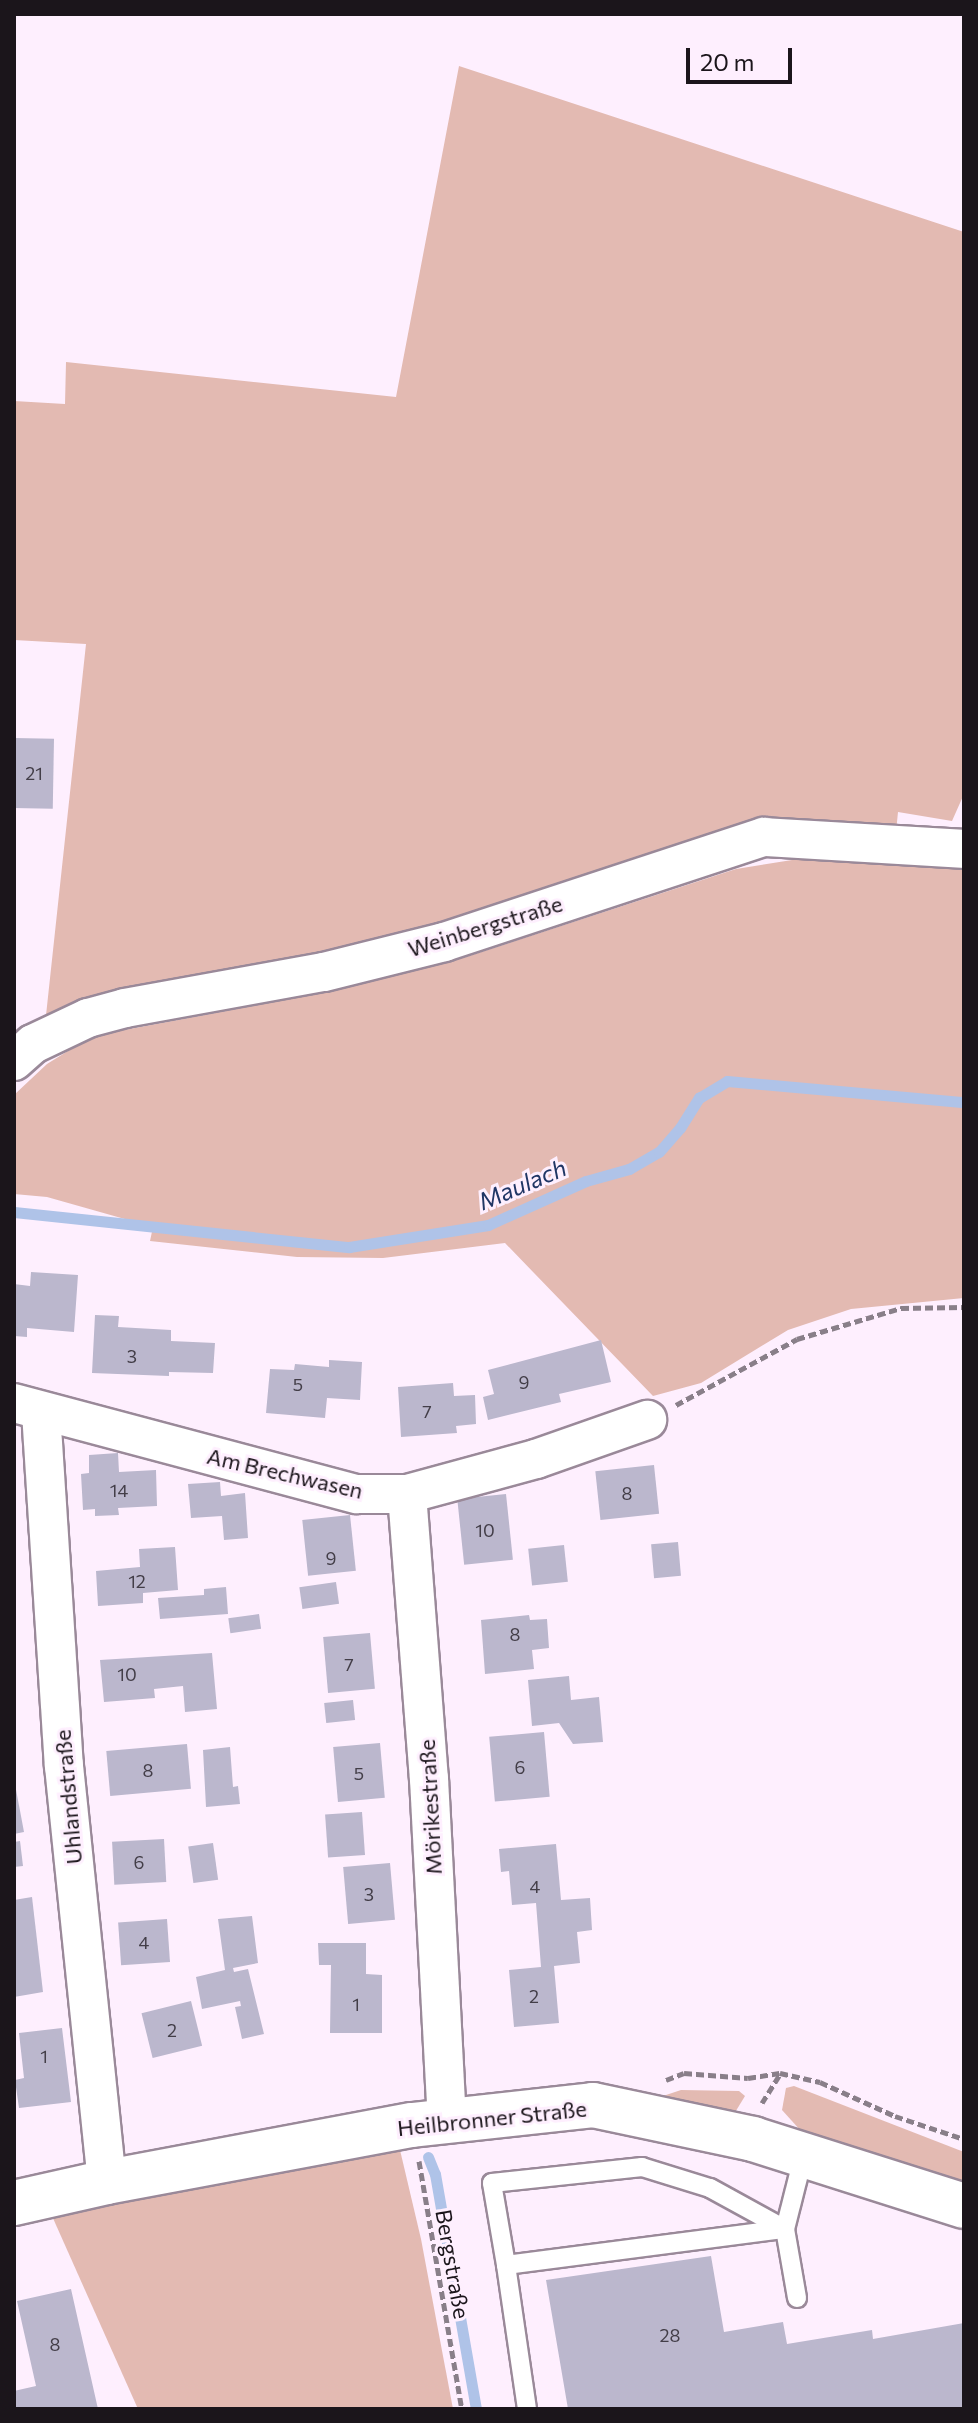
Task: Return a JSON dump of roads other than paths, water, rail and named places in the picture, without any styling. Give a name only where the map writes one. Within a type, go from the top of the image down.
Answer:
[{"type":"main road","name":"Heilbronner Straße","points":[[14,2203],[107,2182],[430,2123],[593,2105],[804,2154],[964,2206]]},
{"type":"street","name":"Weinbergstraße","points":[[14,1061],[33,1044],[88,1018],[125,1008],[324,972],[444,942],[764,837],[964,849]]},
{"type":"street","name":"Am Brechwasen","points":[[27,1407],[357,1494],[407,1494],[536,1459],[647,1420]]},
{"type":"street","name":"Uhlandstraße","points":[[27,1407],[107,2182]]},
{"type":"street","name":"Mörikestraße","points":[[407,1494],[429,1779],[430,2123]]},
{"type":"lane","points":[[797,2298],[785,2229],[804,2154]]},
{"type":"lane","points":[[527,2409],[492,2183],[642,2167],[710,2188],[785,2229]]},
{"type":"lane","points":[[506,2265],[785,2229]]},
{"type":"waterway","name":"Maulach","points":[[14,1212],[349,1247],[488,1225],[586,1181],[629,1169],[659,1152],[680,1128],[699,1098],[727,1081],[964,1102]]},
{"type":"waterway","points":[[428,2157],[435,2174],[476,2409]]}]
